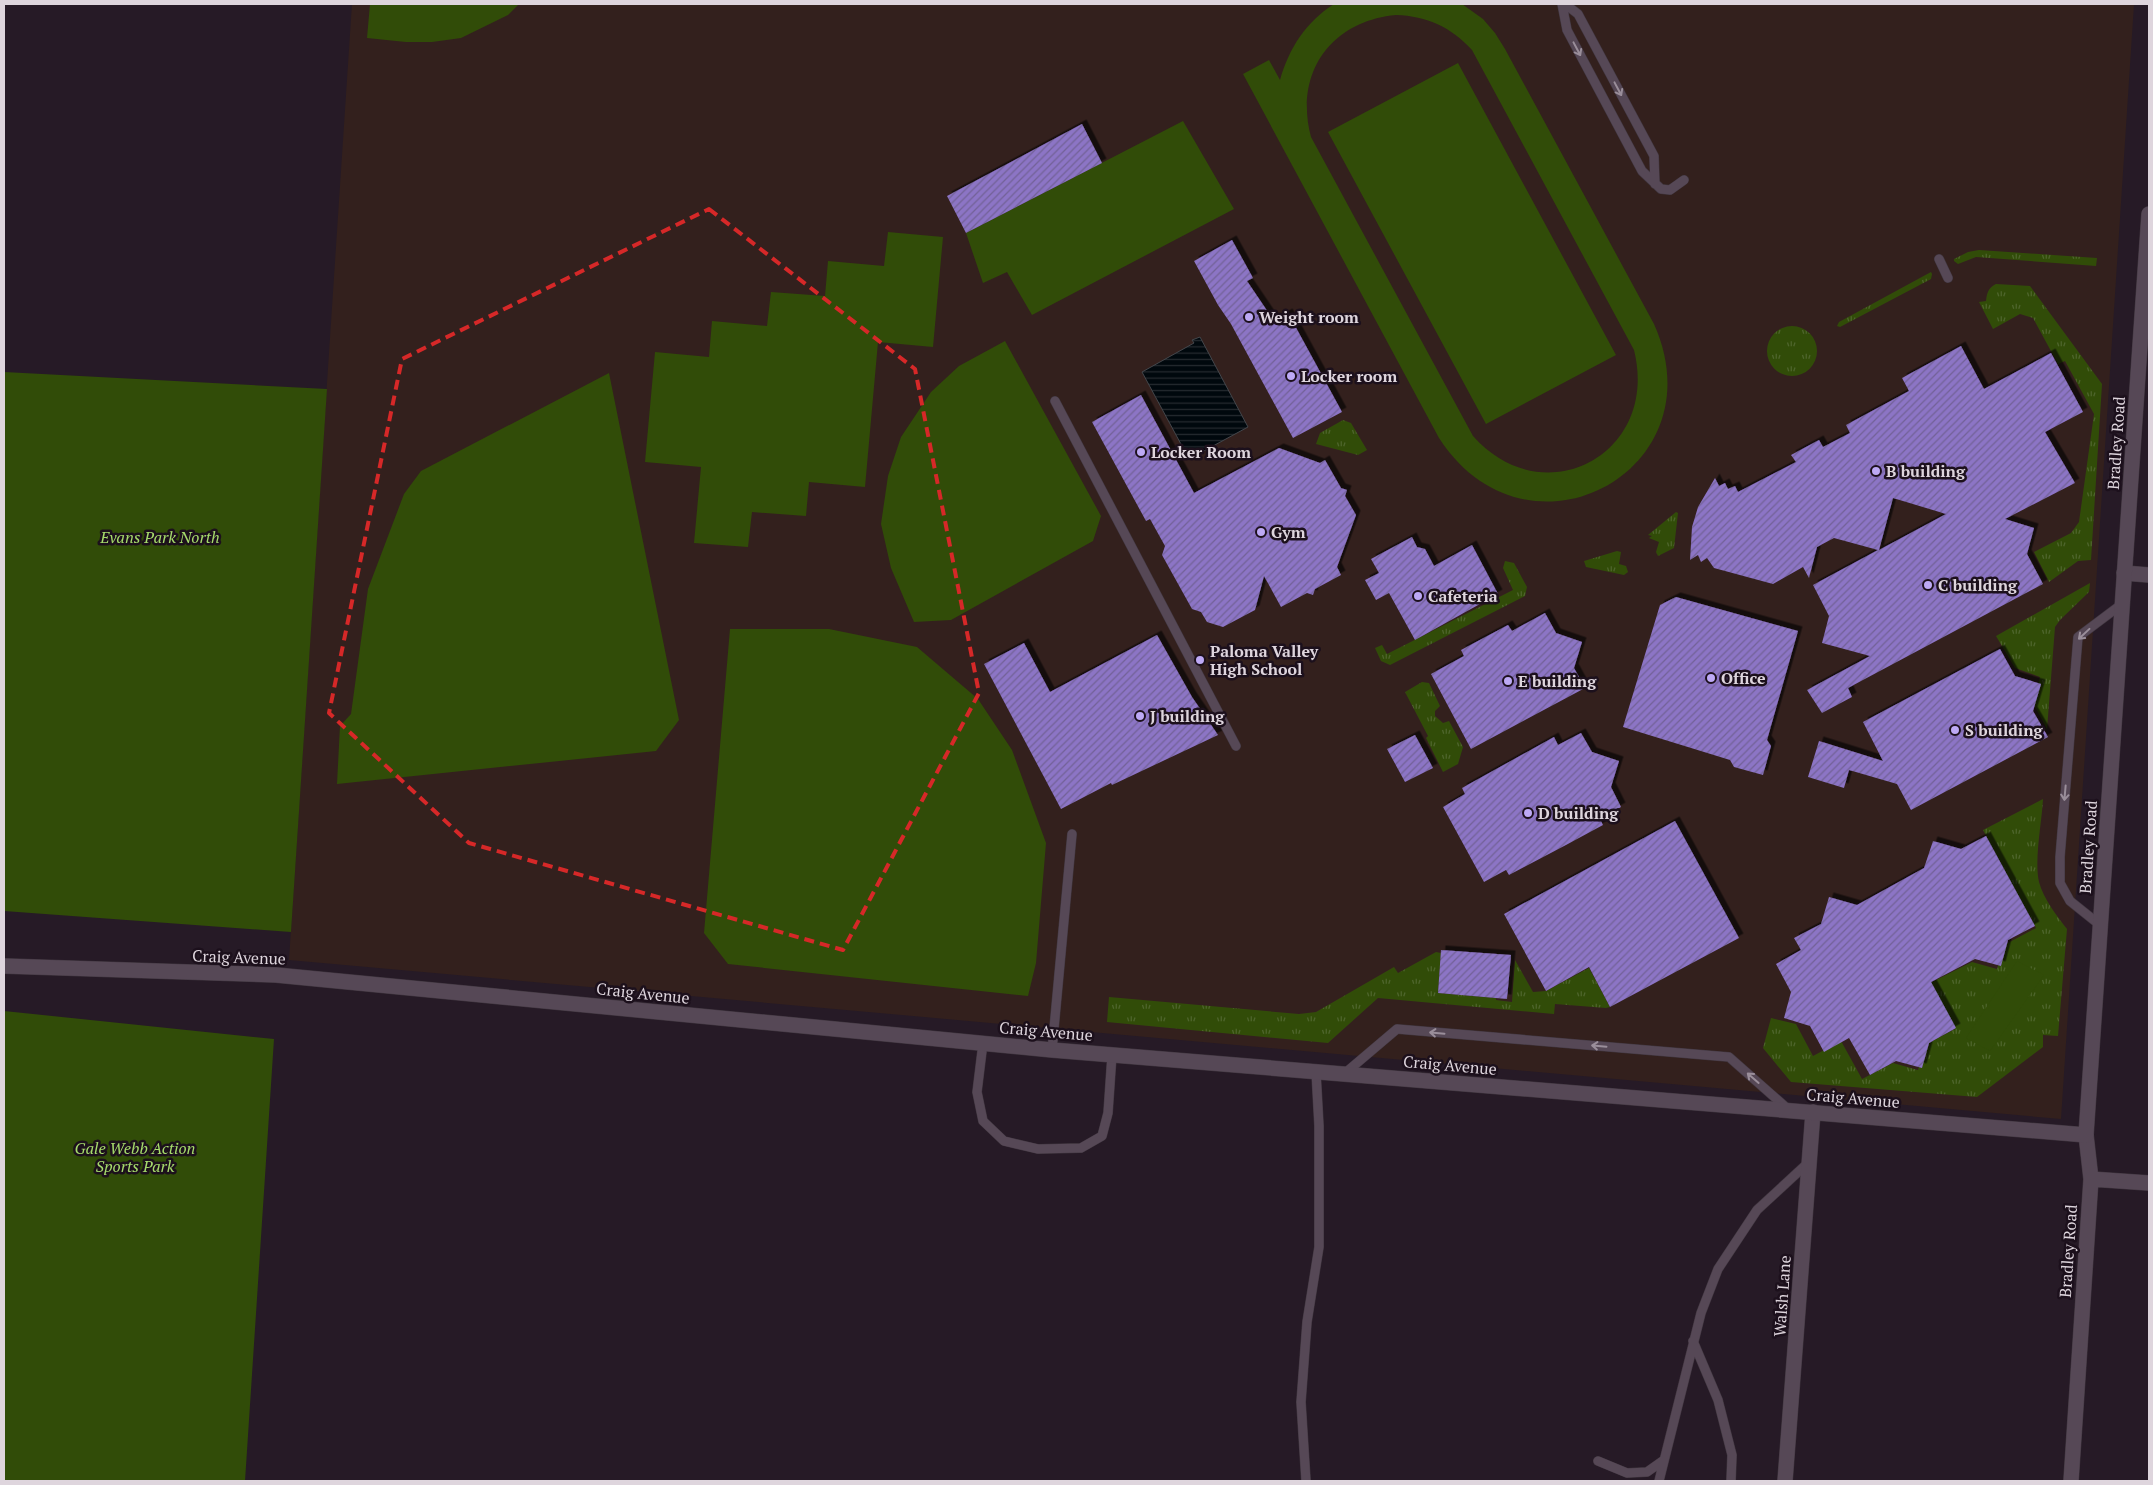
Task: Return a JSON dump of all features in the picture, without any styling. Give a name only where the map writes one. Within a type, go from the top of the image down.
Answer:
[{"type":"street","name":"Bradley Road","points":[[2071,1481],[2091,1178],[2086,1134],[2149,214]]},
{"type":"street","points":[[2124,573],[2149,575]]},
{"type":"street","name":"Craig Avenue","points":[[4,966],[276,975],[1052,1050],[2086,1134]]},
{"type":"street","name":"Walsh Lane","points":[[1785,1481],[1813,1112]]},
{"type":"street","points":[[2091,1178],[2149,1183]]},
{"type":"lane","points":[[1564,4],[1567,30],[1642,171],[1661,189],[1670,190],[1684,180]]},
{"type":"lane","points":[[1564,4],[1578,14],[1654,156],[1655,184]]},
{"type":"lane","points":[[1939,259],[1948,278]]},
{"type":"lane","points":[[1055,401],[1236,746]]},
{"type":"lane","points":[[2100,925],[2070,901],[2060,883],[2060,857],[2078,637],[2122,603]]},
{"type":"lane","points":[[1052,1050],[1072,834]]},
{"type":"lane","points":[[1344,1074],[1397,1029],[1729,1057],[1789,1110]]},
{"type":"lane","points":[[983,1043],[977,1092],[983,1121],[1004,1141],[1038,1148],[1081,1148],[1102,1136],[1108,1113],[1112,1055]]},
{"type":"lane","points":[[1306,1481],[1301,1402],[1307,1322],[1319,1247],[1319,1126],[1316,1072]]},
{"type":"lane","points":[[1659,1481],[1700,1313],[1718,1269],[1757,1210],[1809,1162]]},
{"type":"lane","points":[[1693,1341],[1718,1400],[1732,1455],[1731,1481]]},
{"type":"lane","points":[[1598,1461],[1627,1473],[1647,1472],[1664,1460]]},
{"type":"highlighted area","points":[[709,209],[915,369],[979,693],[843,950],[469,843],[329,713],[402,359]]},
{"type":"shaded area","name":"Paloma Valley High School","points":[[352,4],[2134,4],[2061,1119],[289,960]]},
{"type":"shaded area","points":[[1200,337],[1248,427],[1189,459],[1142,372],[1194,343],[1192,340]]},
{"type":"green space","points":[[370,4],[519,4],[508,15],[461,38],[432,42],[406,42],[367,38]]},
{"type":"green space","points":[[1334,4],[1462,4],[1483,19],[1505,49],[1654,324],[1667,377],[1661,423],[1638,461],[1604,487],[1563,500],[1519,498],[1476,478],[1439,438],[1243,74],[1269,60],[1280,80],[1288,57],[1300,37],[1324,11]],"holes":[[[1396,15],[1438,24],[1456,35],[1472,50],[1634,350],[1637,387],[1630,419],[1613,444],[1590,462],[1562,471],[1532,471],[1501,460],[1473,436],[1311,137],[1307,114],[1308,92],[1313,72],[1323,54],[1336,39],[1353,28],[1373,19]]]},
{"type":"green space","points":[[1458,63],[1616,355],[1486,424],[1328,132]]},
{"type":"green space","points":[[1183,121],[1234,209],[1032,315],[1007,272],[983,283],[966,233]]},
{"type":"green space","points":[[888,232],[943,237],[933,347],[878,342],[865,487],[809,482],[806,516],[752,512],[748,547],[694,543],[701,467],[645,462],[655,352],[709,357],[712,321],[767,326],[771,292],[825,296],[828,261],[884,266]]},
{"type":"green space","points":[[1979,250],[2097,258],[2096,266],[1976,257],[1958,264],[1954,261],[1954,259],[1968,252]]},
{"type":"green space","points":[[1931,272],[1931,279],[1840,327],[1837,326],[1839,322]]},
{"type":"green space","points":[[1996,284],[2030,286],[2102,384],[2091,560],[2078,561],[2049,582],[2034,552],[2071,533],[2079,522],[2094,414],[2065,361],[2058,364],[2033,318],[2020,314],[1993,329],[1979,302],[1986,301],[1988,291]]},
{"type":"green space","points":[[1787,326],[1797,326],[1810,333],[1817,346],[1817,356],[1810,369],[1797,376],[1787,376],[1778,372],[1771,365],[1767,356],[1767,346],[1771,337],[1778,330]]},
{"type":"green space","points":[[1005,341],[1101,516],[1093,541],[951,620],[914,622],[891,568],[881,524],[888,476],[901,437],[931,392],[959,366]]},
{"type":"green space","name":"Evans Park North","points":[[4,372],[327,389],[291,932],[4,911]]},
{"type":"green space","points":[[609,373],[679,720],[656,751],[337,784],[340,726],[351,714],[368,589],[404,494],[421,471]]},
{"type":"green space","points":[[1343,420],[1351,423],[1367,450],[1358,455],[1316,444],[1320,433]]},
{"type":"green space","points":[[1676,512],[1678,513],[1674,548],[1658,556],[1656,552],[1659,542],[1649,538],[1652,536],[1648,535]]},
{"type":"green space","points":[[1617,551],[1621,552],[1619,564],[1626,566],[1628,572],[1624,575],[1586,567],[1584,561]]},
{"type":"green space","points":[[1505,561],[1514,563],[1527,587],[1525,596],[1390,665],[1381,661],[1375,648],[1382,645],[1387,654],[1513,590],[1503,568]]},
{"type":"green space","points":[[2090,583],[2089,592],[2055,627],[2047,729],[2033,703],[2040,677],[2015,668],[1996,636]]},
{"type":"green space","points":[[730,629],[829,629],[917,647],[978,699],[1012,750],[1046,843],[1036,963],[1028,996],[728,964],[704,933]]},
{"type":"green space","points":[[1422,682],[1429,683],[1440,706],[1435,711],[1435,716],[1443,723],[1449,721],[1463,747],[1458,764],[1443,772],[1426,738],[1428,736],[1405,692]]},
{"type":"green space","points":[[2043,799],[2038,852],[2039,882],[2047,900],[2067,929],[2058,1036],[2043,1035],[2043,1047],[1977,1097],[1791,1082],[1763,1048],[1771,1018],[1796,1024],[1813,1056],[1841,1041],[1862,1079],[1893,1063],[1918,1070],[1925,1045],[1955,1029],[1930,983],[1972,962],[1997,969],[2004,945],[2036,928],[1983,830]]},
{"type":"green space","points":[[1436,952],[1441,953],[1438,993],[1496,998],[1496,1000],[1512,1002],[1515,960],[1533,992],[1546,991],[1589,968],[1610,1007],[1555,1004],[1554,1014],[1378,998],[1328,1043],[1107,1022],[1109,997],[1299,1014],[1316,1012],[1394,967],[1398,973]]},
{"type":"green space","points":[[2017,961],[2044,975],[1990,1051],[1966,1038]]},
{"type":"green space","name":"Gale Webb Action Sports Park","points":[[4,1011],[274,1039],[245,1481],[4,1481]]},
{"type":"building","points":[[1082,124],[1102,163],[966,233],[947,196]]},
{"type":"building","name":"Locker room","points":[[1232,240],[1253,278],[1247,281],[1274,321],[1288,313],[1342,412],[1293,438],[1231,324],[1218,305],[1194,261]]},
{"type":"building","points":[[1961,346],[1984,389],[2051,353],[2083,412],[2045,432],[2075,483],[2005,519],[2034,528],[2027,554],[2043,584],[1848,688],[1852,697],[1822,713],[1807,690],[1870,656],[1822,643],[1829,616],[1813,585],[1878,550],[1834,538],[1817,547],[1809,578],[1803,567],[1773,584],[1714,568],[1707,558],[1701,562],[1698,555],[1690,560],[1692,527],[1698,507],[1715,478],[1719,486],[1725,483],[1728,489],[1735,486],[1738,492],[1796,462],[1791,455],[1819,440],[1823,447],[1850,433],[1846,425],[1909,391],[1902,378]],"holes":[[[1893,498],[1946,514],[1879,550]]]},
{"type":"building","name":"Gym","points":[[1141,395],[1194,493],[1279,448],[1320,463],[1325,460],[1341,488],[1347,490],[1345,496],[1356,515],[1337,567],[1341,575],[1315,589],[1313,595],[1307,593],[1281,607],[1264,576],[1255,610],[1223,627],[1207,622],[1201,612],[1192,609],[1162,555],[1165,546],[1150,519],[1146,521],[1092,422]]},
{"type":"building","name":"Cafeteria","points":[[1412,537],[1417,547],[1425,549],[1434,566],[1472,545],[1498,594],[1415,640],[1389,593],[1376,600],[1365,580],[1379,573],[1371,559]]},
{"type":"building","name":"Office","points":[[1676,597],[1798,631],[1767,740],[1771,746],[1763,775],[1734,767],[1730,760],[1623,727],[1660,605]]},
{"type":"building","name":"E building","points":[[1545,613],[1556,633],[1582,642],[1574,668],[1585,688],[1471,749],[1431,674],[1464,656],[1461,650],[1508,625],[1512,631]]},
{"type":"building","points":[[1157,635],[1192,697],[1218,735],[1112,785],[1111,783],[1061,809],[984,664],[1024,643],[1050,692]]},
{"type":"building","name":"S building","points":[[2000,649],[2015,676],[2041,684],[2033,711],[2048,737],[1911,810],[1897,784],[1849,770],[1844,788],[1808,777],[1819,741],[1883,761],[1863,722]]},
{"type":"building","name":"D building","points":[[1581,733],[1592,752],[1619,761],[1611,787],[1621,807],[1600,819],[1603,825],[1509,875],[1506,870],[1484,882],[1443,807],[1465,794],[1462,788],[1554,737],[1558,745]]},
{"type":"building","points":[[1415,735],[1433,768],[1405,782],[1387,749]]},
{"type":"building","points":[[1675,821],[1739,938],[1610,1007],[1589,967],[1546,991],[1504,914]]},
{"type":"building","points":[[1986,836],[2035,926],[2008,940],[2001,966],[1975,959],[1931,982],[1956,1028],[1929,1043],[1922,1068],[1896,1061],[1870,1075],[1849,1038],[1824,1052],[1810,1026],[1784,1018],[1791,992],[1776,964],[1801,950],[1794,938],[1821,924],[1829,897],[1857,905],[1924,868],[1933,841],[1961,849]]},
{"type":"building","points":[[1441,950],[1511,955],[1507,999],[1438,993]]},
{"type":"place","name":"Weight room","points":[[1249,317]]},
{"type":"place","name":"Locker room","points":[[1291,376]]},
{"type":"place","name":"Locker Room","points":[[1141,452]]},
{"type":"place","name":"B building","points":[[1876,471]]},
{"type":"place","name":"Gym","points":[[1261,532]]},
{"type":"place","name":"C building","points":[[1928,585]]},
{"type":"place","name":"Cafeteria","points":[[1418,596]]},
{"type":"place","name":"Paloma Valley High School","points":[[1200,660]]},
{"type":"place","name":"Office","points":[[1711,678]]},
{"type":"place","name":"E building","points":[[1508,681]]},
{"type":"place","name":"J building","points":[[1140,716]]},
{"type":"place","name":"S building","points":[[1955,730]]},
{"type":"place","name":"D building","points":[[1528,813]]}]
